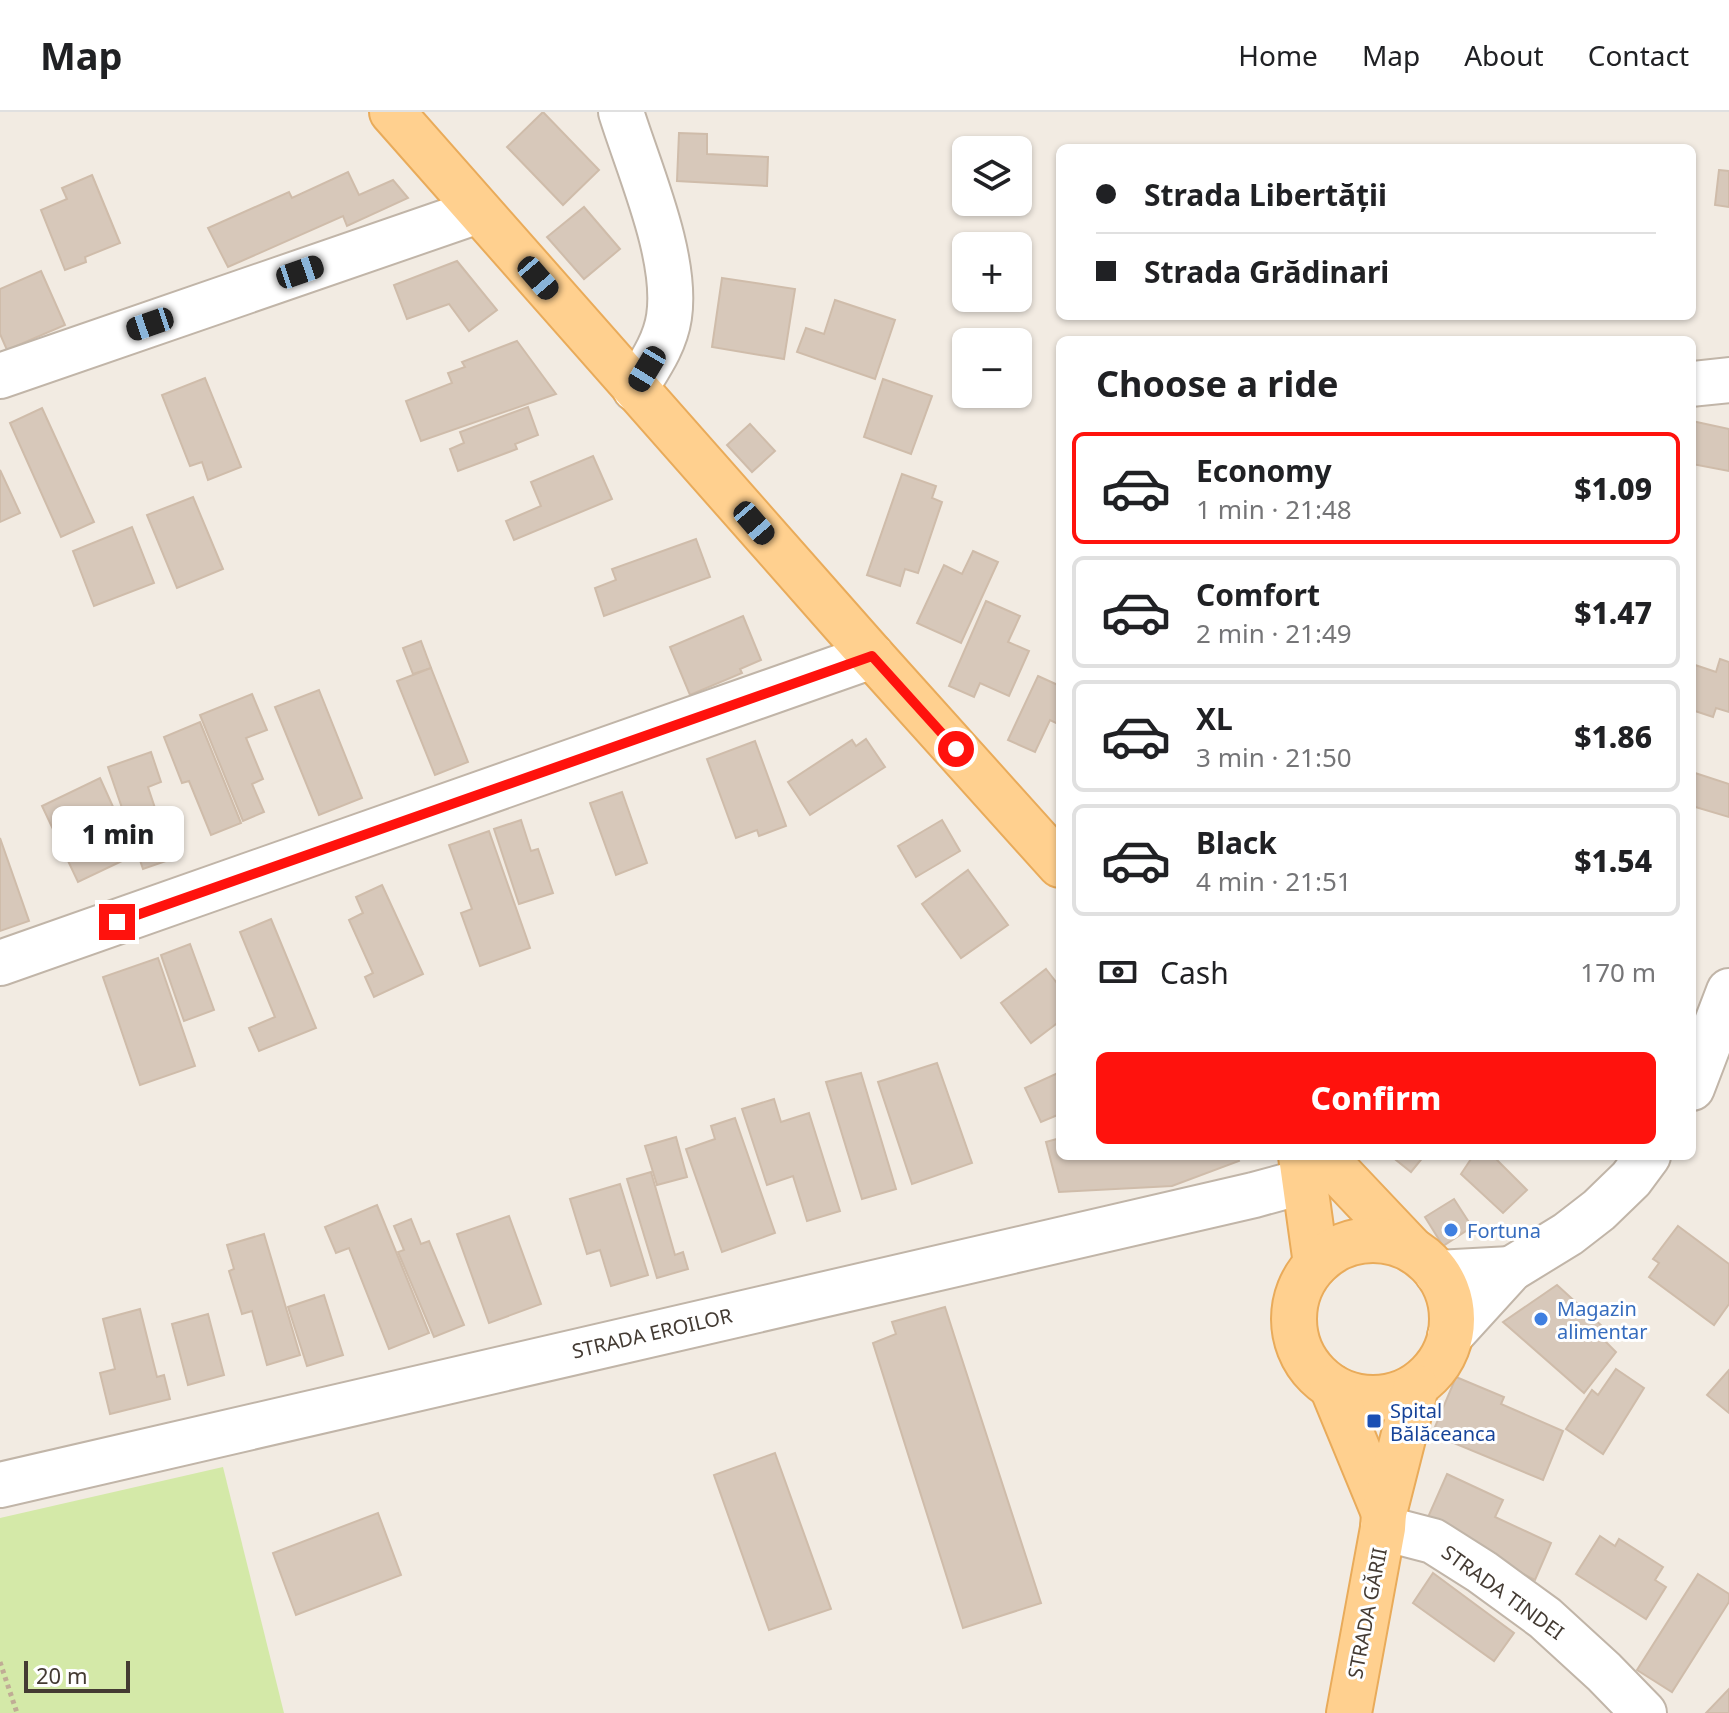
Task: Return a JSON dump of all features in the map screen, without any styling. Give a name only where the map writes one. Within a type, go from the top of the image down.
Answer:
[{"type":"main road","points":[[392,112],[1056,861]]},
{"type":"main road","points":[[1310,1164],[1424,1261],[1448,1292],[1452,1314],[1444,1355],[1432,1373],[1416,1387],[1396,1396],[1374,1399],[1352,1396],[1316,1375],[1304,1358],[1294,1329],[1296,1299],[1304,1280],[1316,1264],[1332,1251],[1372,1239],[1392,1242],[1424,1261]]},
{"type":"main road","points":[[1310,1164],[1316,1264]]},
{"type":"main road","points":[[1332,1387],[1383,1520]]},
{"type":"main road","name":"STRADA GĂRII","points":[[1349,1713],[1383,1520],[1416,1387]]},
{"type":"street","points":[[621,112],[661,237],[670,279],[669,317],[660,348],[635,389]]},
{"type":"street","points":[[0,376],[478,211]]},
{"type":"street","points":[[1696,384],[1729,380]]},
{"type":"street","points":[[0,963],[872,656]]},
{"type":"street","points":[[1696,1078],[1729,991]]},
{"type":"street","points":[[1450,1336],[1511,1269],[1568,1234],[1599,1210],[1631,1179],[1645,1160]]},
{"type":"street","name":"STRADA EROILOR","points":[[0,1485],[1239,1199],[1310,1164]]},
{"type":"street","points":[[1424,1261],[1511,1269]]},
{"type":"street","name":"STRADA TINDEI","points":[[1383,1520],[1433,1541],[1545,1618],[1644,1713]]},
{"type":"path","points":[[0,1662],[17,1713]]},
{"type":"green space","points":[[223,1467],[284,1713],[0,1713],[0,1518]]},
{"type":"building","points":[[543,112],[599,170],[563,205],[507,147]]},
{"type":"building","points":[[679,133],[707,134],[707,154],[768,157],[767,186],[677,181]]},
{"type":"building","points":[[1719,170],[1729,171],[1729,207],[1715,205]]},
{"type":"building","points":[[348,172],[359,195],[393,180],[408,198],[347,226],[343,216],[228,267],[208,228],[289,192],[292,198]]},
{"type":"building","points":[[92,175],[120,243],[85,257],[86,262],[65,270],[41,210],[67,199],[62,188]]},
{"type":"building","points":[[584,207],[620,249],[584,279],[547,237]]},
{"type":"building","points":[[457,261],[497,310],[469,331],[449,304],[407,319],[394,285]]},
{"type":"building","points":[[41,271],[65,325],[7,350],[0,334],[0,289]]},
{"type":"building","points":[[722,278],[795,289],[784,359],[712,347]]},
{"type":"building","points":[[835,300],[895,320],[875,379],[797,352],[806,328],[824,334]]},
{"type":"building","points":[[517,341],[556,394],[421,441],[406,401],[452,383],[448,373],[465,367],[462,362]]},
{"type":"building","points":[[205,378],[241,467],[208,480],[202,462],[190,466],[162,395]]},
{"type":"building","points":[[883,379],[932,396],[911,454],[864,437]]},
{"type":"building","points":[[528,407],[538,435],[515,444],[517,449],[458,471],[450,449],[464,443],[460,432]]},
{"type":"building","points":[[42,408],[94,522],[61,537],[10,423]]},
{"type":"building","points":[[1696,422],[1729,429],[1729,471],[1696,465]]},
{"type":"building","points":[[750,424],[775,451],[752,472],[727,445]]},
{"type":"building","points":[[593,456],[612,499],[514,540],[506,521],[541,506],[531,482]]},
{"type":"building","points":[[0,470],[20,513],[0,522]]},
{"type":"building","points":[[902,474],[936,486],[932,498],[942,502],[918,573],[905,569],[900,586],[867,575]]},
{"type":"building","points":[[193,497],[223,569],[177,588],[147,515]]},
{"type":"building","points":[[132,527],[154,583],[94,606],[73,551]]},
{"type":"building","points":[[696,539],[710,577],[604,616],[595,588],[616,580],[612,569]]},
{"type":"building","points":[[973,551],[998,562],[961,643],[917,623],[944,565],[962,574]]},
{"type":"building","points":[[986,601],[1020,616],[1008,642],[1029,651],[1009,696],[980,683],[974,697],[949,686]]},
{"type":"building","points":[[743,616],[761,660],[740,669],[742,673],[690,695],[670,647]]},
{"type":"building","points":[[421,641],[431,668],[413,674],[403,648]]},
{"type":"building","points":[[1720,659],[1729,662],[1729,712],[1716,708],[1713,717],[1696,711],[1696,665],[1716,672]]},
{"type":"building","points":[[431,668],[468,762],[435,775],[397,681]]},
{"type":"building","points":[[1038,676],[1056,684],[1056,723],[1050,720],[1035,752],[1008,740]]},
{"type":"building","points":[[319,690],[362,798],[319,815],[275,707]]},
{"type":"building","points":[[252,694],[267,730],[246,738],[263,779],[252,784],[264,812],[243,821],[200,715]]},
{"type":"building","points":[[200,722],[241,823],[211,835],[189,781],[182,783],[164,737]]},
{"type":"building","points":[[866,739],[885,767],[810,815],[788,782],[852,740],[856,746]]},
{"type":"building","points":[[755,741],[786,826],[759,836],[757,830],[736,838],[707,759]]},
{"type":"building","points":[[151,752],[161,782],[148,787],[172,859],[143,869],[108,767]]},
{"type":"building","points":[[1696,773],[1729,784],[1729,817],[1696,807]]},
{"type":"building","points":[[100,778],[128,840],[115,846],[122,861],[78,882],[42,806]]},
{"type":"building","points":[[622,792],[647,863],[616,875],[590,803]]},
{"type":"building","points":[[521,820],[531,851],[538,849],[553,893],[519,904],[494,829]]},
{"type":"building","points":[[942,820],[960,851],[916,877],[898,846]]},
{"type":"building","points":[[489,831],[530,948],[480,966],[461,913],[472,909],[449,845]]},
{"type":"building","points":[[0,838],[29,921],[0,931]]},
{"type":"building","points":[[968,870],[1008,925],[961,958],[922,904]]},
{"type":"building","points":[[382,885],[423,974],[374,997],[365,977],[373,973],[349,920],[363,913],[356,897]]},
{"type":"building","points":[[271,919],[316,1028],[259,1051],[249,1028],[275,1017],[240,932]]},
{"type":"building","points":[[190,944],[214,1010],[184,1021],[161,955]]},
{"type":"building","points":[[158,958],[195,1066],[140,1085],[103,977]]},
{"type":"building","points":[[1046,969],[1056,982],[1056,1024],[1031,1043],[1001,1003]]},
{"type":"building","points":[[937,1063],[972,1163],[912,1184],[878,1082]]},
{"type":"building","points":[[861,1073],[896,1189],[862,1199],[826,1082]]},
{"type":"building","points":[[1056,1074],[1056,1116],[1041,1122],[1025,1088]]},
{"type":"building","points":[[774,1099],[781,1122],[809,1113],[840,1211],[807,1221],[793,1176],[767,1185],[742,1109]]},
{"type":"building","points":[[735,1118],[775,1233],[722,1252],[686,1149],[715,1139],[711,1126]]},
{"type":"building","points":[[676,1137],[687,1177],[657,1185],[645,1146]]},
{"type":"building","points":[[1056,1139],[1056,1160],[1239,1161],[1172,1186],[1059,1192],[1046,1142]]},
{"type":"building","points":[[1396,1160],[1421,1160],[1411,1172]]},
{"type":"building","points":[[1470,1160],[1497,1160],[1527,1190],[1503,1213],[1461,1174]]},
{"type":"building","points":[[651,1172],[675,1255],[683,1252],[688,1269],[657,1278],[627,1179]]},
{"type":"building","points":[[620,1184],[648,1275],[611,1286],[600,1250],[587,1254],[570,1199]]},
{"type":"building","points":[[1454,1199],[1472,1227],[1443,1246],[1425,1217]]},
{"type":"building","points":[[377,1205],[429,1333],[389,1349],[349,1248],[336,1253],[325,1227]]},
{"type":"building","points":[[509,1216],[541,1304],[489,1323],[457,1234]]},
{"type":"building","points":[[411,1219],[421,1244],[429,1241],[464,1325],[434,1337],[398,1252],[404,1250],[394,1226]]},
{"type":"building","points":[[1678,1226],[1729,1264],[1729,1304],[1714,1325],[1649,1277],[1659,1263],[1653,1259]]},
{"type":"building","points":[[264,1234],[300,1355],[267,1365],[252,1311],[242,1314],[229,1271],[234,1269],[227,1245]]},
{"type":"building","points":[[1557,1285],[1603,1327],[1597,1333],[1616,1352],[1584,1393],[1503,1322]]},
{"type":"building","points":[[324,1295],[343,1355],[307,1366],[288,1307]]},
{"type":"building","points":[[945,1307],[1041,1603],[963,1628],[873,1343],[896,1334],[892,1322]]},
{"type":"building","points":[[140,1309],[157,1377],[164,1375],[170,1399],[110,1414],[100,1373],[115,1369],[103,1319]]},
{"type":"building","points":[[208,1314],[224,1375],[188,1385],[172,1324]]},
{"type":"building","points":[[1616,1369],[1644,1388],[1603,1454],[1566,1429],[1592,1390],[1598,1395]]},
{"type":"building","points":[[1729,1370],[1729,1413],[1707,1395]]},
{"type":"building","points":[[1456,1377],[1504,1397],[1501,1404],[1563,1431],[1543,1480],[1432,1434]]},
{"type":"building","points":[[775,1453],[831,1609],[769,1630],[714,1475]]},
{"type":"building","points":[[1447,1474],[1503,1500],[1495,1517],[1551,1543],[1535,1580],[1425,1524]]},
{"type":"building","points":[[378,1513],[401,1575],[296,1615],[273,1553]]},
{"type":"building","points":[[1600,1536],[1615,1546],[1619,1539],[1663,1567],[1655,1580],[1666,1587],[1646,1619],[1576,1574]]},
{"type":"building","points":[[1433,1573],[1514,1633],[1494,1661],[1413,1603]]},
{"type":"building","points":[[1698,1574],[1729,1594],[1729,1602],[1672,1692],[1637,1670]]},
{"type":"building","points":[[1729,1689],[1729,1713],[1706,1713]]},
{"type":"place","name":"Fortuna","points":[[1451,1230]]},
{"type":"place","name":"Magazin alimentar","points":[[1541,1319]]},
{"type":"place","name":"Spital Bălăceanca","points":[[1374,1421]]},
{"type":"route","points":[[117,922],[872,656],[956,749]]}]
